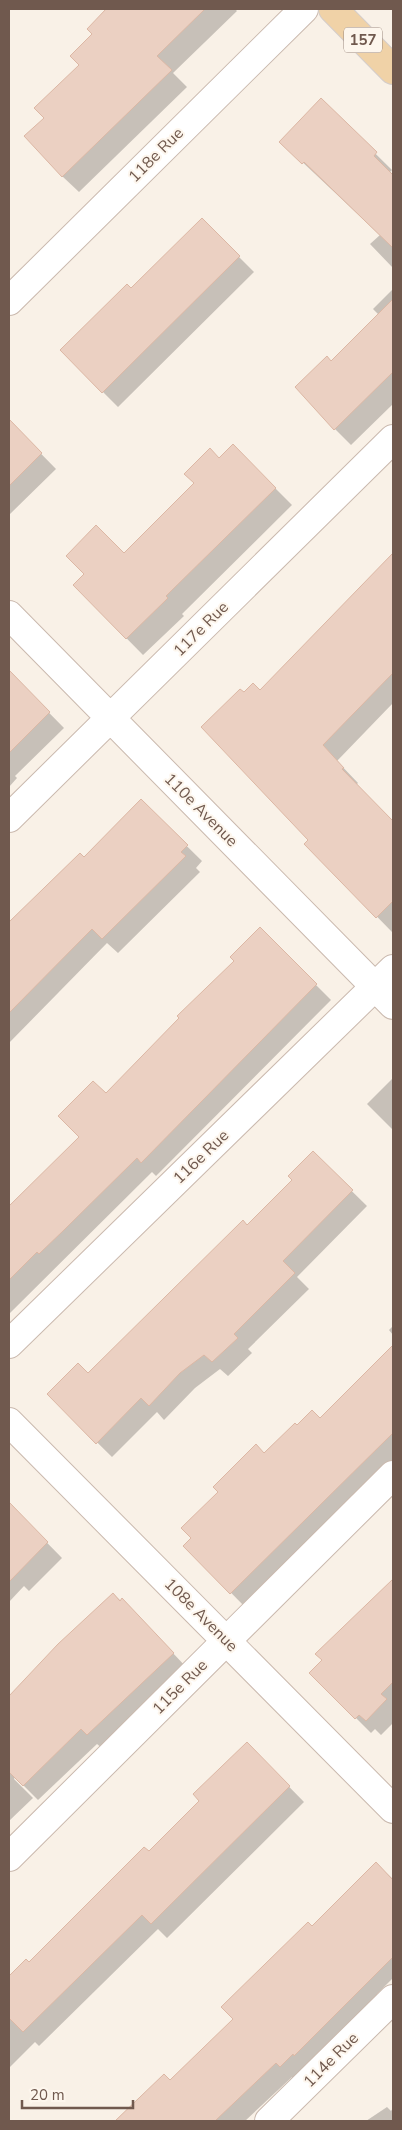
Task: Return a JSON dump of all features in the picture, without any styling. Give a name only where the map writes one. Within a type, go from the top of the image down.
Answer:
[{"type":"main road","name":"157","points":[[333,9],[393,70]]},
{"type":"street","name":"118e Rue","points":[[9,301],[304,9]]},
{"type":"street","name":"117e Rue","points":[[9,818],[393,439]]},
{"type":"street","name":"110e Avenue","points":[[9,615],[110,718],[387,987]]},
{"type":"street","name":"116e Rue","points":[[9,1344],[387,987]]},
{"type":"street","name":"108e Avenue","points":[[9,1422],[393,1809]]},
{"type":"street","name":"115e Rue","points":[[9,1857],[393,1475]]},
{"type":"street","name":"114e Rue","points":[[269,2121],[393,1999]]},
{"type":"building","points":[[106,9],[205,9],[157,56],[172,70],[62,177],[24,136],[44,118],[34,108],[79,65],[70,56],[92,34],[87,29]]},
{"type":"building","points":[[321,98],[377,152],[374,156],[393,175],[393,248],[304,162],[302,164],[279,142]]},
{"type":"building","points":[[202,218],[240,256],[102,393],[60,350],[127,284],[131,288]]},
{"type":"building","points":[[393,299],[393,372],[334,430],[295,387],[327,356],[331,361]]},
{"type":"building","points":[[9,419],[42,453],[9,486]]},
{"type":"building","points":[[233,444],[276,488],[166,596],[168,598],[126,639],[73,585],[84,574],[66,556],[96,525],[124,553],[194,483],[184,474],[210,448],[219,458]]},
{"type":"building","points":[[393,553],[393,673],[323,745],[344,768],[342,769],[393,821],[393,901],[376,918],[304,844],[308,840],[201,727],[240,689],[244,692],[253,683],[260,690]]},
{"type":"building","points":[[9,670],[50,712],[9,753]]},
{"type":"building","points":[[141,799],[188,845],[181,852],[186,856],[102,939],[92,929],[9,1013],[9,922],[80,853],[84,857]]},
{"type":"building","points":[[260,927],[317,984],[141,1163],[137,1158],[39,1254],[37,1252],[9,1280],[9,1206],[79,1137],[58,1116],[93,1081],[106,1093],[179,1018],[177,1016],[234,961],[230,957]]},
{"type":"building","points":[[313,1151],[353,1190],[283,1261],[295,1273],[234,1334],[238,1338],[212,1362],[204,1355],[180,1373],[149,1406],[141,1398],[96,1444],[47,1394],[78,1363],[88,1373],[243,1220],[247,1225],[292,1180],[288,1176]]},
{"type":"building","points":[[393,1345],[393,1433],[230,1594],[183,1546],[191,1538],[181,1528],[218,1492],[213,1487],[256,1444],[264,1453],[295,1423],[297,1425],[312,1410],[320,1418]]},
{"type":"building","points":[[9,1502],[48,1542],[9,1582]]},
{"type":"building","points":[[393,1579],[393,1682],[381,1694],[387,1699],[366,1721],[359,1715],[355,1719],[309,1673],[322,1660],[315,1654]]},
{"type":"building","points":[[113,1593],[120,1601],[122,1598],[174,1653],[87,1735],[81,1729],[23,1786],[9,1772],[9,1696],[58,1644]]},
{"type":"building","points":[[247,1742],[290,1786],[151,1924],[142,1915],[23,2032],[9,2018],[9,1976],[26,1959],[29,1962],[144,1847],[149,1851],[199,1801],[193,1794]]},
{"type":"building","points":[[376,1862],[393,1880],[393,1957],[294,2056],[293,2054],[280,2067],[276,2063],[215,2121],[115,2121],[164,2074],[170,2080],[233,2019],[221,2007],[308,1922],[312,1926]]}]
